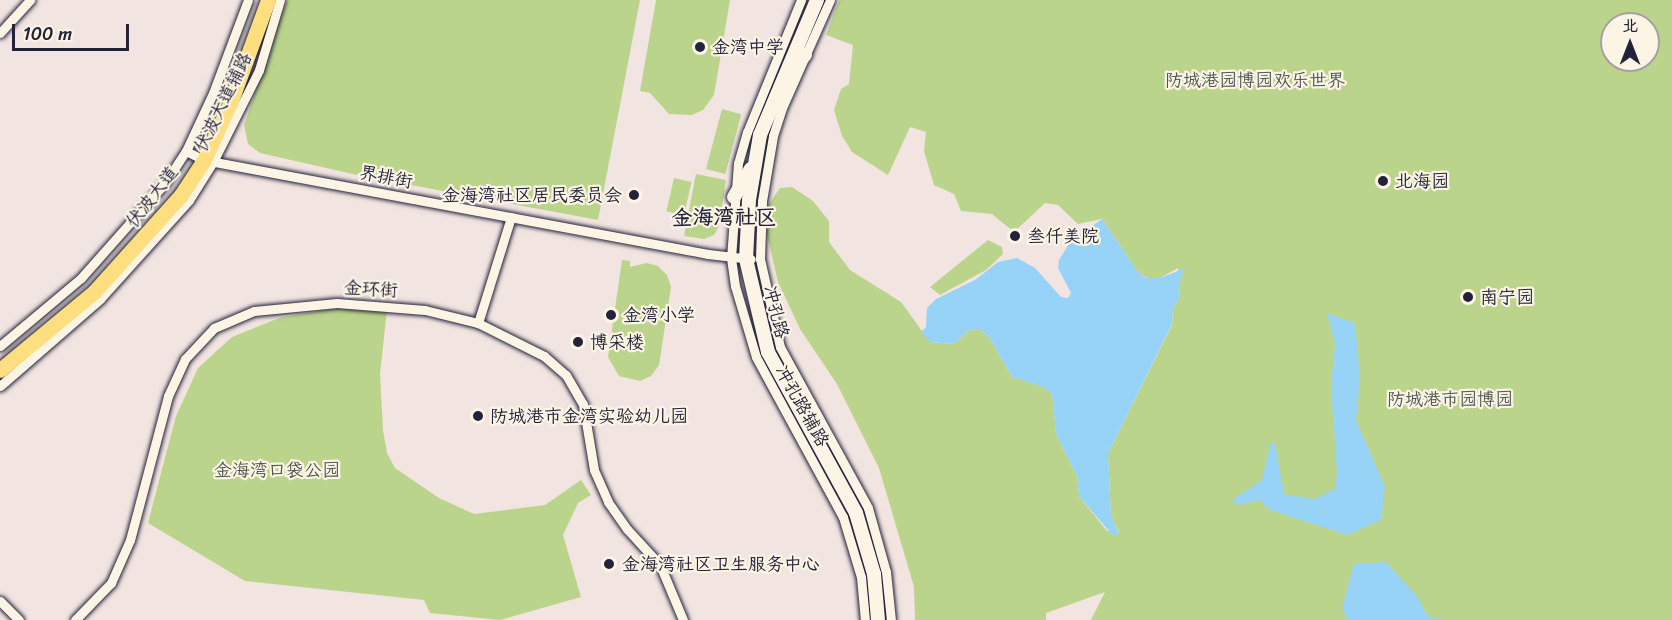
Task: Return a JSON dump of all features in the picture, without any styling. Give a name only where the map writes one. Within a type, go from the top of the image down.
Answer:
[{"type":"main road","name":"伏波大道","points":[[0,358],[119,253],[153,216],[200,157],[238,60],[258,0]]},
{"type":"main road","name":"伏波大道","points":[[0,370],[129,263],[160,222],[200,157],[247,63],[268,0]]},
{"type":"main road","name":"冲孔路","points":[[817,0],[780,81],[754,165],[753,259],[768,352],[798,423],[835,486],[862,510],[874,574],[871,616]]},
{"type":"main road","points":[[780,81],[805,55]]},
{"type":"main road","points":[[734,197],[754,165]]},
{"type":"street","points":[[0,33],[30,0]]},
{"type":"street","name":"伏波大道辅路","points":[[200,157],[248,0]]},
{"type":"street","name":"伏波大道辅路","points":[[0,346],[81,278],[145,209],[200,157],[259,70],[280,0]]},
{"type":"street","name":"冲孔路辅路","points":[[798,423],[756,357],[735,286],[731,258],[738,163],[754,109],[801,0]]},
{"type":"street","name":"冲孔路辅路","points":[[830,0],[773,136],[753,259],[780,347],[862,510],[886,572],[891,620]]},
{"type":"street","name":"界排街","points":[[200,157],[731,258],[753,259]]},
{"type":"street","points":[[478,323],[511,217]]},
{"type":"street","points":[[0,386],[129,263]]},
{"type":"street","name":"金环街","points":[[75,620],[111,583],[130,540],[168,396],[185,359],[214,328],[254,311],[337,303],[425,310],[478,323],[544,356],[567,375],[583,404],[594,470],[608,502],[627,529],[660,565],[683,620]]},
{"type":"street","points":[[835,486],[871,616]]},
{"type":"street","points":[[0,601],[19,620]]},
{"type":"green space","points":[[287,0],[640,0],[598,220],[357,175],[260,153],[248,144],[244,125]]},
{"type":"green space","points":[[656,0],[730,0],[714,95],[703,110],[692,115],[669,114],[650,93],[640,91]]},
{"type":"green space","name":"防城港市园博园","points":[[839,0],[1672,0],[1672,620],[1091,620],[1105,592],[1046,613],[1046,620],[915,620],[914,587],[879,468],[837,384],[800,329],[778,282],[767,235],[767,207],[780,188],[792,187],[813,201],[829,221],[829,242],[850,270],[901,302],[930,342],[954,344],[969,330],[979,329],[989,337],[1012,377],[1044,387],[1052,394],[1056,434],[1077,476],[1079,496],[1107,531],[1119,533],[1111,516],[1108,454],[1172,325],[1173,309],[1180,297],[1178,268],[1160,278],[1147,278],[1138,272],[1102,219],[1078,224],[1058,205],[1045,203],[1014,232],[992,214],[961,211],[954,194],[934,185],[924,151],[926,132],[910,127],[888,175],[852,152],[842,136],[834,110],[841,89],[849,84],[853,45],[826,35]]},
{"type":"green space","points":[[722,109],[741,114],[725,174],[706,169]]},
{"type":"green space","points":[[696,174],[726,180],[719,226],[714,235],[704,239],[684,236]]},
{"type":"green space","points":[[674,178],[692,182],[684,215],[666,211]]},
{"type":"green space","points":[[988,240],[1002,247],[1003,254],[986,270],[940,295],[930,287]]},
{"type":"green space","points":[[622,260],[630,261],[630,267],[647,263],[658,266],[667,275],[671,287],[659,365],[651,376],[640,381],[619,376],[608,357]]},
{"type":"green space","name":"金海湾口袋公园","points":[[337,308],[387,310],[380,374],[383,430],[387,453],[395,468],[439,498],[474,514],[545,505],[581,480],[591,495],[578,503],[563,535],[581,597],[500,620],[430,613],[424,600],[245,581],[148,523],[176,416],[198,368],[232,337],[279,318]]},
{"type":"water","points":[[1102,219],[1138,272],[1146,278],[1160,278],[1185,268],[1179,282],[1180,297],[1173,309],[1172,324],[1108,454],[1111,516],[1119,534],[1113,536],[1079,496],[1077,476],[1056,434],[1052,394],[1043,387],[1012,377],[989,337],[979,329],[969,330],[954,344],[930,342],[921,332],[926,327],[927,308],[936,299],[975,280],[998,262],[1017,258],[1035,268],[1061,297],[1068,298],[1071,293],[1058,268],[1059,260],[1071,241]]},
{"type":"water","points":[[1327,313],[1355,323],[1360,378],[1356,420],[1385,487],[1381,520],[1347,535],[1268,509],[1260,500],[1237,505],[1232,500],[1262,480],[1270,444],[1275,444],[1284,494],[1314,499],[1335,489],[1337,474],[1331,385],[1335,344]]},
{"type":"water","points":[[1386,562],[1417,596],[1428,616],[1442,620],[1348,620],[1342,608],[1354,564]]},
{"type":"place","name":"金湾中学","points":[[700,47]]},
{"type":"place","name":"北海园","points":[[1383,181]]},
{"type":"place","name":"金海湾社区居民委员会","points":[[634,195]]},
{"type":"place","name":"叁仟美院","points":[[1015,236]]},
{"type":"place","name":"南宁园","points":[[1468,297]]},
{"type":"place","name":"金湾小学","points":[[611,315]]},
{"type":"place","name":"博采楼","points":[[578,342]]},
{"type":"place","name":"防城港市金湾实验幼儿园","points":[[478,416]]},
{"type":"place","name":"金海湾社区卫生服务中心","points":[[609,564]]},
{"type":"district","name":"金海湾社区","points":[[724,217]]},
{"type":"park label","name":"防城港园博园欢乐世界","points":[[1255,80]]}]
